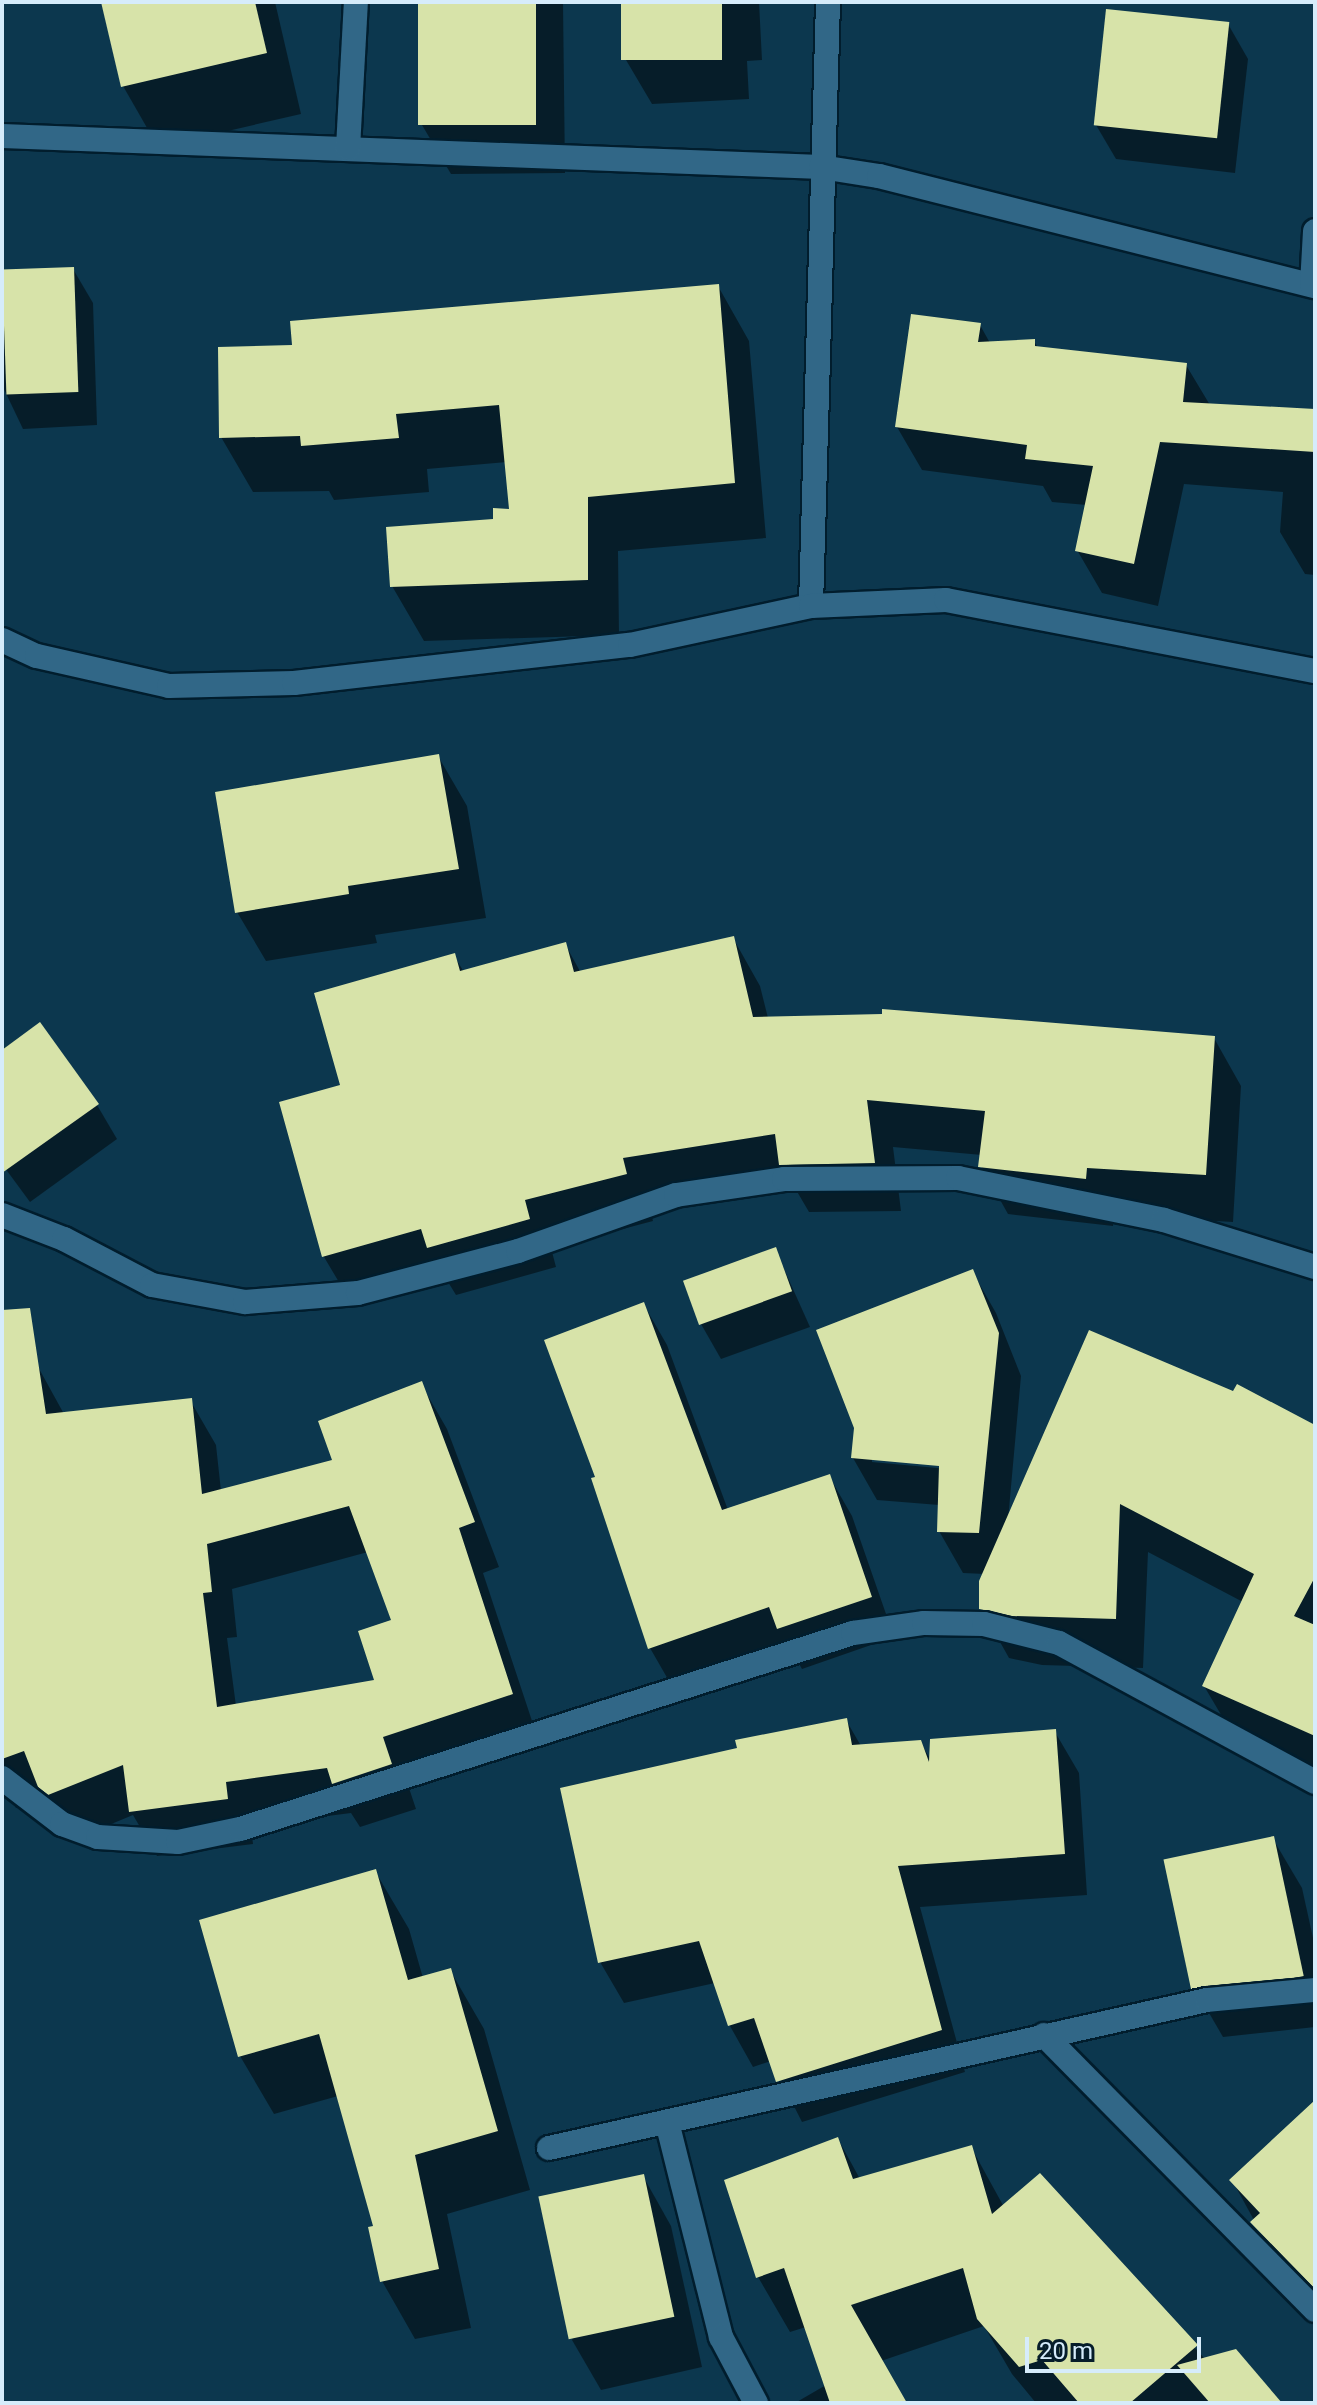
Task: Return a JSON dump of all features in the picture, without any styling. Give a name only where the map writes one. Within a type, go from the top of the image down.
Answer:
[{"type":"street","points":[[348,148],[356,2]]},
{"type":"street","points":[[811,606],[828,2]]},
{"type":"street","points":[[2,136],[821,167],[879,176],[1313,285],[1315,231]]},
{"type":"street","points":[[2,640],[37,656],[169,686],[294,683],[630,645],[811,606],[946,600],[1315,671]]},
{"type":"street","points":[[2,1215],[64,1239],[152,1285],[245,1302],[358,1293],[518,1251],[676,1195],[784,1179],[958,1178],[1164,1220],[1315,1267]]},
{"type":"street","points":[[2,1778],[62,1824],[86,1833],[178,1842],[240,1829],[853,1633],[924,1623],[984,1624],[1059,1643],[1315,1782]]},
{"type":"street","points":[[549,2148],[1207,2000],[1315,1990]]},
{"type":"street","points":[[1044,2035],[1315,2310]]},
{"type":"street","points":[[667,2122],[721,2337],[756,2403]]},
{"type":"building","points":[[101,2],[255,2],[267,53],[121,87]]},
{"type":"building","points":[[418,2],[536,2],[536,125],[418,125]]},
{"type":"building","points":[[621,2],[722,2],[722,60],[621,60]]},
{"type":"building","points":[[1106,9],[1229,22],[1217,138],[1094,125]]},
{"type":"building","points":[[74,267],[78,392],[6,394],[2,270]]},
{"type":"building","points":[[719,284],[735,483],[588,497],[588,580],[390,587],[386,527],[493,519],[493,508],[509,509],[499,405],[396,414],[399,438],[301,446],[300,436],[219,438],[218,347],[292,345],[290,321]]},
{"type":"building","points":[[911,314],[981,323],[978,342],[1035,339],[1035,346],[1187,363],[1183,402],[1315,409],[1315,452],[1160,442],[1134,564],[1075,551],[1093,466],[1025,459],[1027,445],[895,427]]},
{"type":"building","points":[[439,754],[459,869],[348,886],[349,894],[235,913],[215,792]]},
{"type":"building","points":[[734,936],[753,1017],[882,1014],[882,1009],[1215,1036],[1206,1175],[1087,1168],[1086,1179],[978,1167],[985,1111],[867,1100],[875,1163],[779,1165],[775,1134],[623,1158],[627,1174],[525,1200],[530,1219],[427,1248],[421,1229],[322,1257],[279,1102],[340,1085],[314,993],[455,953],[460,971],[566,942],[574,972]]},
{"type":"building","points":[[40,1022],[99,1104],[2,1173],[2,1050]]},
{"type":"building","points":[[776,1247],[792,1291],[699,1325],[683,1281]]},
{"type":"building","points":[[973,1269],[999,1333],[979,1533],[937,1532],[939,1466],[851,1458],[854,1428],[816,1330]]},
{"type":"building","points":[[644,1302],[722,1510],[830,1474],[872,1597],[777,1629],[769,1607],[648,1649],[591,1478],[595,1477],[544,1340]]},
{"type":"building","points":[[30,1308],[46,1414],[192,1398],[202,1494],[332,1460],[318,1421],[422,1381],[475,1522],[459,1528],[513,1694],[383,1737],[392,1764],[332,1784],[327,1768],[226,1782],[228,1799],[129,1812],[123,1765],[48,1795],[38,1787],[24,1751],[2,1759],[2,1310]],"holes":[[[349,1506],[391,1620],[358,1631],[374,1680],[217,1707],[203,1593],[212,1592],[207,1544]]]},
{"type":"building","points":[[1089,1330],[1233,1391],[1237,1384],[1315,1425],[1315,1577],[1294,1616],[1315,1625],[1315,1736],[1202,1686],[1254,1574],[1120,1504],[1116,1619],[1012,1616],[979,1609],[979,1581]]},
{"type":"building","points":[[847,1718],[852,1745],[921,1740],[929,1762],[930,1739],[1056,1729],[1065,1854],[898,1866],[942,2030],[776,2082],[754,2018],[728,2026],[699,1941],[598,1963],[560,1788],[737,1748],[735,1740]]},
{"type":"building","points":[[1274,1836],[1304,1976],[1193,1999],[1163,1859]]},
{"type":"building","points":[[376,1869],[408,1980],[451,1968],[498,2131],[415,2155],[439,2269],[380,2282],[368,2227],[373,2226],[319,2034],[238,2057],[199,1920]]},
{"type":"building","points":[[1315,2100],[1315,2289],[1250,2222],[1260,2213],[1229,2180]]},
{"type":"building","points":[[838,2137],[853,2179],[972,2145],[992,2214],[1040,2173],[1198,2345],[1130,2403],[1079,2403],[1042,2360],[1019,2367],[977,2319],[963,2268],[851,2305],[907,2403],[830,2403],[784,2268],[756,2278],[724,2180]]},
{"type":"building","points":[[644,2174],[674,2317],[569,2339],[538,2196]]},
{"type":"building","points":[[1236,2349],[1282,2403],[1210,2403],[1177,2365]]}]
